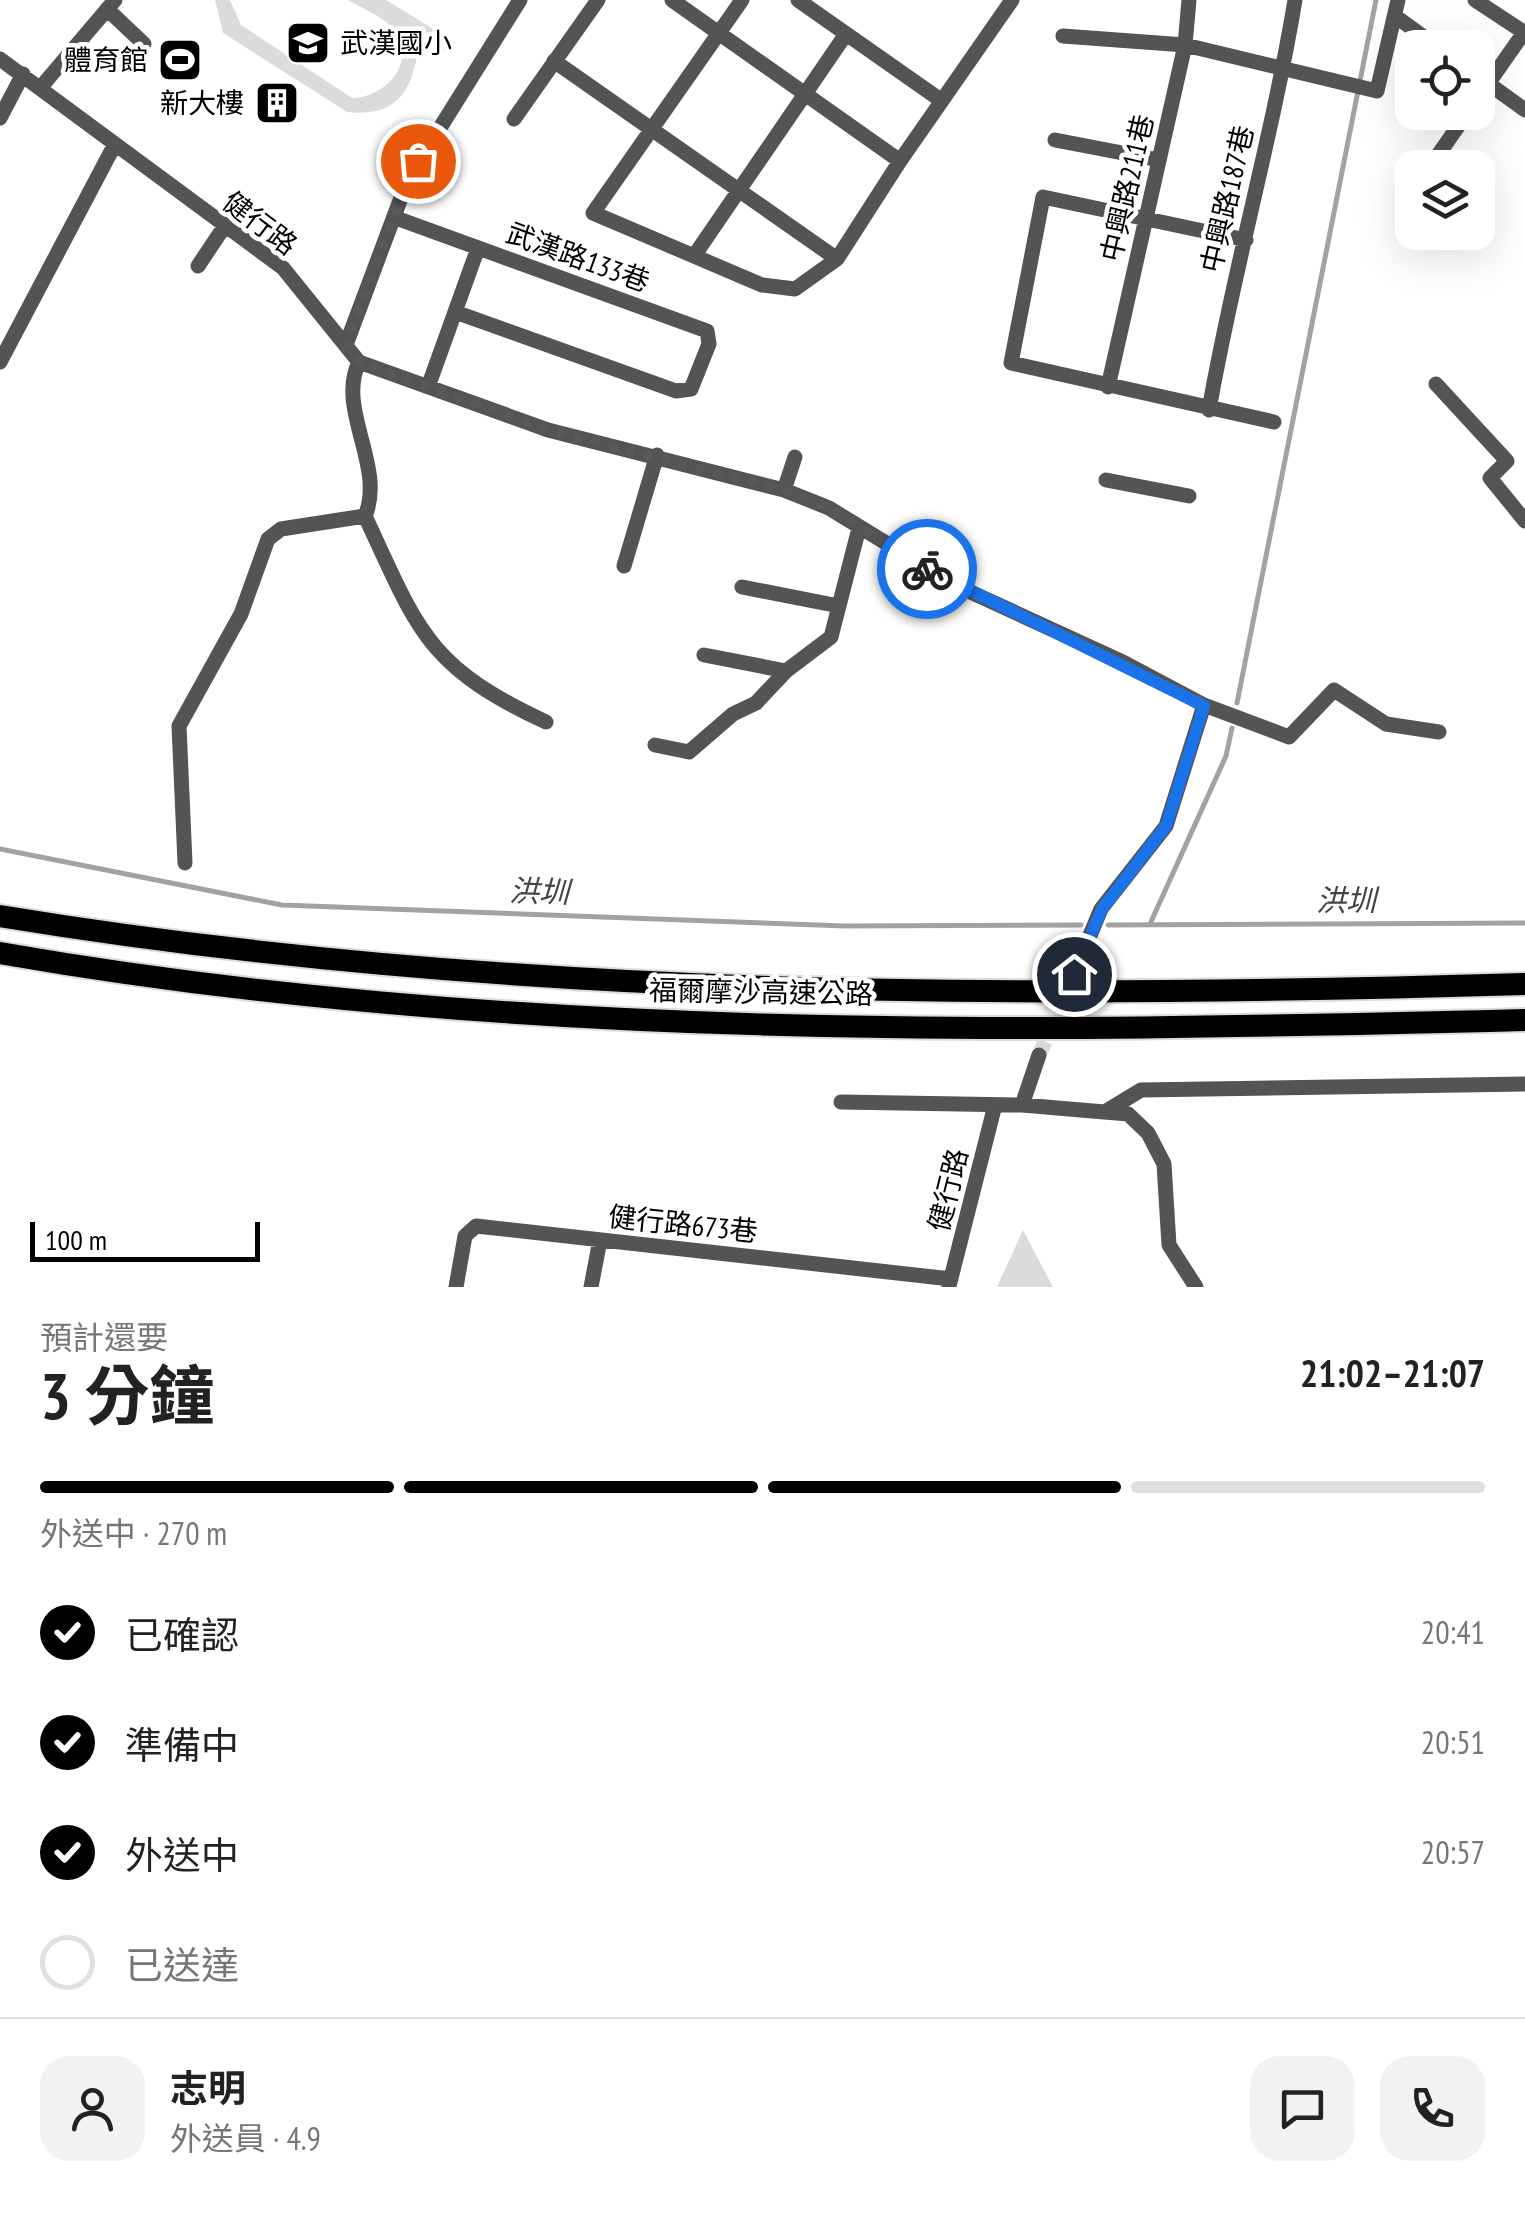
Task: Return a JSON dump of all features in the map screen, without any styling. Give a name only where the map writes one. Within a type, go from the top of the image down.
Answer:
[{"type":"highway","name":"福爾摩沙高速公路","points":[[0,916],[125,937],[383,966],[697,986],[1172,995],[1525,984]]},
{"type":"highway","name":"福爾摩沙高速公路","points":[[0,953],[118,973],[414,1009],[704,1022],[1152,1030],[1525,1020]]},
{"type":"street","points":[[347,342],[408,178],[520,0]]},
{"type":"street","points":[[514,119],[598,0]]},
{"type":"street","points":[[672,0],[900,161]]},
{"type":"street","points":[[742,0],[593,213],[762,285],[796,289],[837,259],[1012,0]]},
{"type":"street","points":[[798,0],[942,101]]},
{"type":"street","name":"中興路211巷","points":[[1108,387],[1185,45],[1189,0]]},
{"type":"street","name":"中興路187巷","points":[[1210,410],[1228,303],[1246,240],[1295,0]]},
{"type":"street","points":[[1475,0],[1525,32],[1495,66]]},
{"type":"street","points":[[41,87],[111,5],[144,44]]},
{"type":"street","points":[[1063,36],[1185,45],[1365,88],[1397,8],[1420,30]]},
{"type":"street","points":[[694,256],[846,34]]},
{"type":"street","name":"健行路","points":[[0,59],[283,268],[347,342],[359,362]]},
{"type":"street","points":[[554,60],[837,259]]},
{"type":"street","points":[[0,118],[22,74]]},
{"type":"street","points":[[1495,88],[1525,110]]},
{"type":"street","points":[[1055,140],[1159,160]]},
{"type":"street","points":[[0,362],[115,144]]},
{"type":"street","points":[[1246,240],[1043,197],[1011,364],[1274,422]]},
{"type":"street","name":"武漢路133巷","points":[[396,218],[707,331],[710,344],[690,388],[676,391],[458,313]]},
{"type":"street","points":[[198,266],[224,227]]},
{"type":"street","points":[[428,386],[458,313],[478,248]]},
{"type":"street","points":[[546,722],[491,696],[437,654],[415,623],[365,516],[369,506],[368,476],[350,379],[359,362],[548,430],[784,490],[829,508],[953,584],[1123,662],[1204,706],[1289,737],[1334,690],[1386,724],[1439,732]]},
{"type":"street","points":[[1436,384],[1508,461],[1490,478],[1525,521]]},
{"type":"street","points":[[624,566],[657,456]]},
{"type":"street","points":[[784,490],[795,457]]},
{"type":"street","points":[[1106,480],[1189,496]]},
{"type":"street","points":[[185,863],[178,726],[241,614],[268,539],[281,529],[365,516]]},
{"type":"street","points":[[654,745],[688,752],[733,714],[756,704],[786,671],[831,637],[859,528]]},
{"type":"street","points":[[742,586],[839,606]]},
{"type":"street","points":[[704,654],[786,671]]},
{"type":"street","points":[[1074,974],[1102,909],[1166,826],[1204,706]]},
{"type":"street","points":[[1022,1105],[1038,1056]]},
{"type":"street","points":[[1108,1110],[1141,1090],[1525,1084]]},
{"type":"street","name":"健行路","points":[[841,1102],[1108,1110]]},
{"type":"street","name":"健行路","points":[[950,1283],[995,1105]]},
{"type":"street","points":[[1108,1110],[1128,1114],[1148,1133],[1164,1164],[1169,1245],[1196,1287]]},
{"type":"street","name":"健行路673巷","points":[[456,1287],[465,1236],[476,1226],[950,1283]]},
{"type":"street","points":[[591,1287],[600,1240]]},
{"type":"shaded area","points":[[215,0],[230,0],[241,25],[352,98],[378,91],[388,83],[401,63],[402,51],[386,22],[348,0],[386,0],[456,43],[448,53],[420,40],[413,72],[402,96],[381,110],[347,112],[223,33]]},
{"type":"shaded area","points":[[1023,1230],[1053,1287],[997,1287]]},
{"type":"waterway","points":[[1237,703],[1376,0]]},
{"type":"waterway","points":[[1150,924],[1226,756],[1232,728]]},
{"type":"waterway","name":"洪圳","points":[[0,849],[282,905],[845,926],[1081,925]]},
{"type":"waterway","name":"洪圳","points":[[1108,925],[1525,923]]},
{"type":"tunnel","points":[[1039,1055],[1069,986]]},
{"type":"way so far","points":[[418,161],[408,178],[347,342],[359,362],[548,430],[784,490],[829,508],[927,569]]},
{"type":"place","name":"武漢國小","points":[[308,43]]},
{"type":"place","name":"體育館","points":[[180,60]]},
{"type":"place","name":"新大樓","points":[[277,103]]},
{"type":"route","points":[[927,569],[1192,696],[1204,706],[1166,826],[1102,909],[1074,974]]}]
